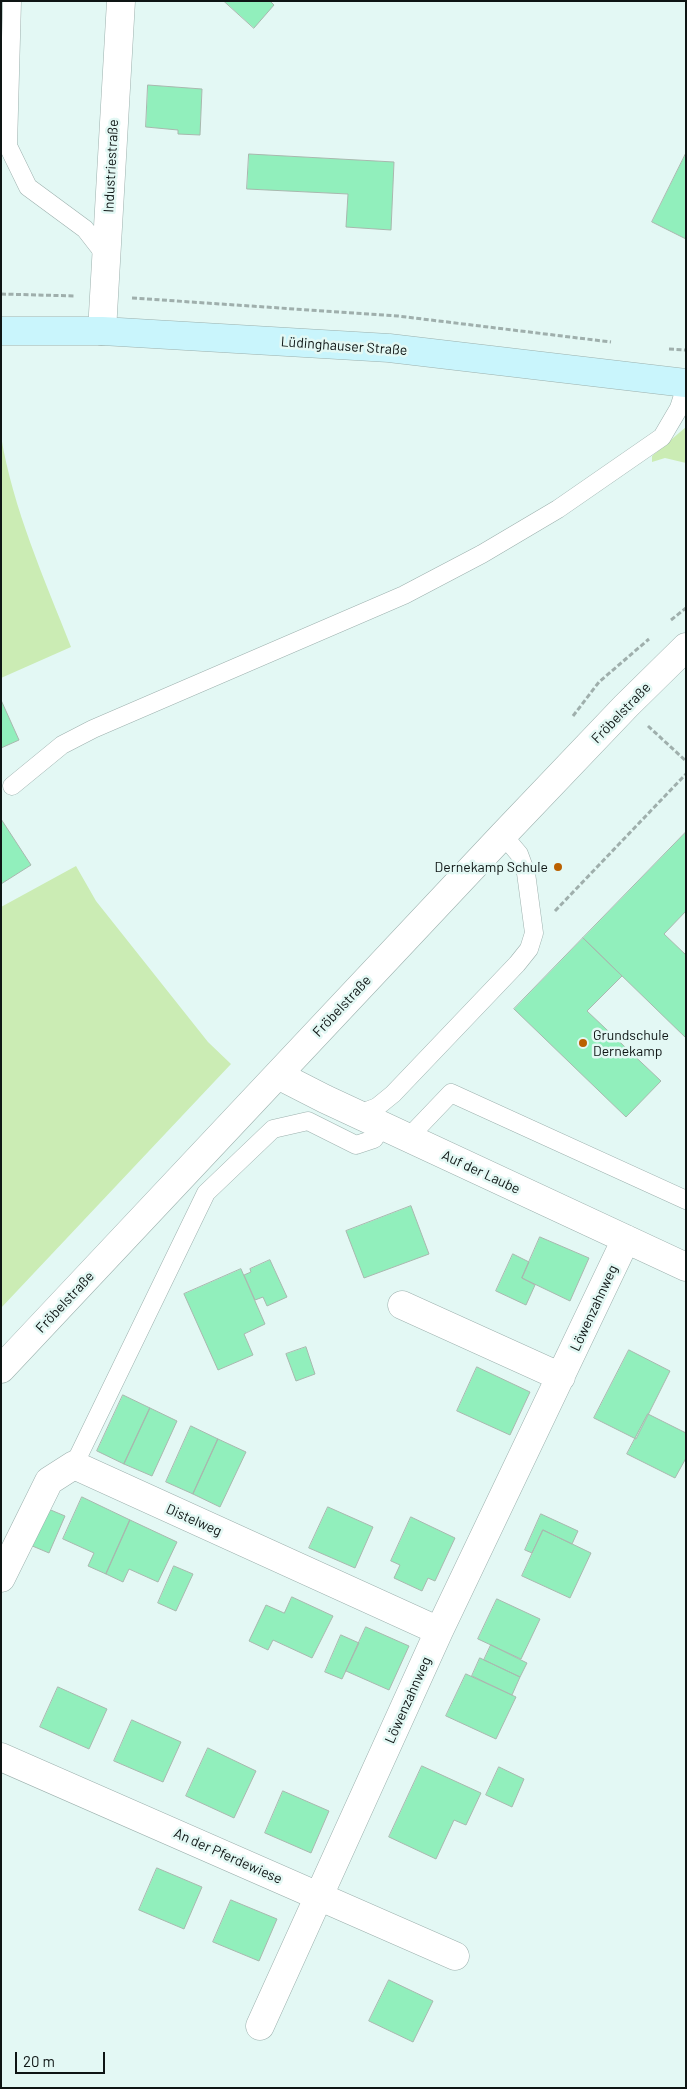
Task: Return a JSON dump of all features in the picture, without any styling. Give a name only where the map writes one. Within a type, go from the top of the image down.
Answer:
[{"type":"street","name":"Industriestraße","points":[[102,331],[121,1]]},
{"type":"street","name":"Lüdinghauser Straße","points":[[1,331],[102,331],[389,348],[686,385]]},
{"type":"street","name":"Fröbelstraße","points":[[1,1369],[503,835],[626,706],[686,647]]},
{"type":"street","name":"Auf der Laube","points":[[278,1075],[408,1138],[686,1267]]},
{"type":"street","name":"Löwenzahnweg","points":[[260,2026],[439,1631],[626,1239]]},
{"type":"street","points":[[402,1305],[561,1377]]},
{"type":"street","points":[[1,1578],[49,1481],[74,1465]]},
{"type":"street","name":"Distelweg","points":[[74,1465],[439,1631]]},
{"type":"street","name":"An der Pferdewiese","points":[[1,1757],[455,1956]]},
{"type":"lane","points":[[12,1],[8,146],[28,187],[85,229],[106,256]]},
{"type":"lane","points":[[12,786],[62,745],[93,729],[404,595],[516,534],[558,509],[662,437],[679,408],[686,385]]},
{"type":"lane","points":[[74,1465],[206,1193],[273,1129],[308,1121],[356,1145],[374,1139],[371,1120],[377,1107],[393,1094],[517,964],[528,949],[534,933],[526,873],[518,854],[503,835]]},
{"type":"lane","points":[[408,1138],[451,1093],[686,1200]]},
{"type":"path","points":[[534,933],[686,774]]},
{"type":"green space","points":[[686,427],[686,463],[665,458],[652,462],[652,456]]},
{"type":"green space","points":[[1,436],[6,463],[21,517],[71,647],[1,678]]},
{"type":"green space","points":[[76,866],[96,901],[208,1042],[231,1064],[1,1308],[1,907]]},
{"type":"building","points":[[224,1],[270,1],[274,5],[254,28]]},
{"type":"building","points":[[148,85],[202,89],[200,135],[178,134],[178,130],[146,127]]},
{"type":"building","points":[[686,153],[686,239],[652,222]]},
{"type":"building","points":[[249,154],[394,162],[391,230],[346,227],[348,194],[247,189]]},
{"type":"building","points":[[1,700],[19,740],[1,748]]},
{"type":"building","points":[[1,819],[31,865],[1,884]]},
{"type":"building","points":[[686,832],[686,911],[664,934],[686,955],[686,1038],[583,938]]},
{"type":"building","points":[[583,938],[622,976],[587,1011],[661,1081],[626,1117],[514,1009]]},
{"type":"building","points":[[411,1206],[429,1254],[364,1278],[346,1231]]},
{"type":"building","points":[[540,1237],[589,1258],[570,1301],[522,1278]]},
{"type":"building","points":[[513,1254],[529,1262],[522,1278],[535,1285],[526,1305],[496,1291]]},
{"type":"building","points":[[270,1260],[287,1297],[267,1306],[263,1297],[255,1300],[244,1275],[251,1272],[250,1269]]},
{"type":"building","points":[[241,1269],[265,1324],[244,1334],[253,1355],[218,1370],[184,1294]]},
{"type":"building","points":[[306,1347],[315,1374],[296,1381],[286,1354]]},
{"type":"building","points":[[629,1350],[670,1371],[636,1439],[594,1418]]},
{"type":"building","points":[[477,1367],[530,1392],[510,1435],[457,1411]]},
{"type":"building","points":[[123,1395],[150,1408],[124,1464],[97,1451]]},
{"type":"building","points":[[150,1408],[177,1421],[152,1476],[124,1464]]},
{"type":"building","points":[[648,1414],[686,1433],[686,1458],[675,1478],[627,1454]]},
{"type":"building","points":[[191,1426],[218,1439],[193,1494],[166,1482]]},
{"type":"building","points":[[218,1439],[246,1452],[220,1507],[193,1494]]},
{"type":"building","points":[[82,1497],[130,1520],[106,1574],[88,1566],[94,1553],[63,1539]]},
{"type":"building","points":[[328,1507],[373,1527],[355,1568],[309,1548]]},
{"type":"building","points":[[46,1508],[65,1516],[49,1553],[30,1545]]},
{"type":"building","points":[[541,1514],[578,1531],[572,1544],[543,1530],[532,1553],[525,1550]]},
{"type":"building","points":[[411,1517],[455,1538],[435,1581],[428,1578],[422,1591],[394,1578],[400,1565],[391,1561]]},
{"type":"building","points":[[130,1520],[177,1542],[158,1582],[129,1569],[123,1582],[106,1574]]},
{"type":"building","points":[[543,1530],[591,1553],[570,1598],[522,1576]]},
{"type":"building","points":[[174,1566],[193,1574],[176,1611],[158,1603]]},
{"type":"building","points":[[292,1597],[333,1616],[312,1658],[273,1640],[268,1650],[249,1641],[266,1605],[284,1613]]},
{"type":"building","points":[[497,1599],[540,1619],[521,1659],[478,1639]]},
{"type":"building","points":[[366,1627],[409,1646],[389,1690],[346,1671]]},
{"type":"building","points":[[341,1635],[359,1643],[342,1679],[325,1672]]},
{"type":"building","points":[[491,1645],[527,1663],[520,1677],[484,1660]]},
{"type":"building","points":[[480,1658],[520,1677],[512,1695],[472,1676]]},
{"type":"building","points":[[466,1674],[516,1697],[496,1739],[446,1716]]},
{"type":"building","points":[[58,1687],[107,1709],[89,1749],[40,1727]]},
{"type":"building","points":[[132,1720],[181,1742],[163,1782],[114,1761]]},
{"type":"building","points":[[208,1748],[256,1771],[234,1818],[186,1796]]},
{"type":"building","points":[[422,1766],[481,1793],[466,1825],[454,1820],[436,1859],[389,1837]]},
{"type":"building","points":[[499,1767],[524,1779],[512,1807],[486,1795]]},
{"type":"building","points":[[283,1791],[329,1811],[311,1853],[265,1833]]},
{"type":"building","points":[[157,1868],[202,1887],[184,1929],[139,1910]]},
{"type":"building","points":[[231,1900],[277,1919],[259,1961],[213,1942]]},
{"type":"building","points":[[389,1980],[433,2001],[413,2042],[369,2021]]},
{"type":"place","name":"Dernekamp Schule","points":[[558,867]]},
{"type":"place","name":"Grundschule Dernekamp","points":[[583,1043]]}]
